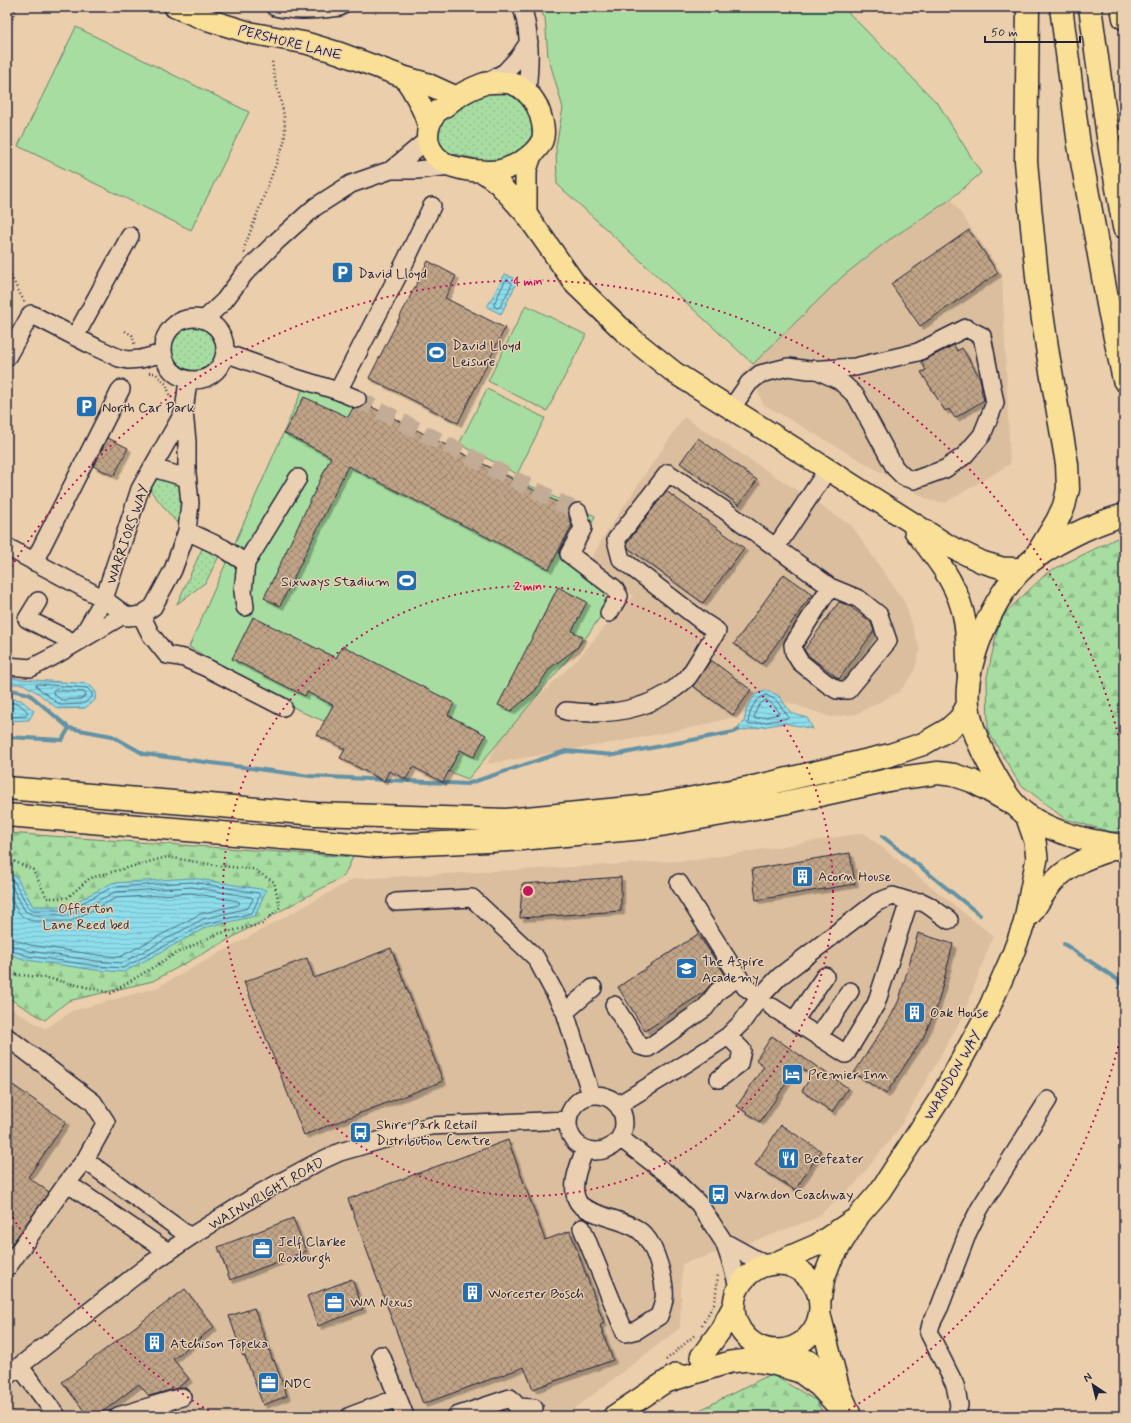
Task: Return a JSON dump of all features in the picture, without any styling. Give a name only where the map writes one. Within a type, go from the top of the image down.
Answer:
[{"type":"highway","points":[[1020,810],[1000,784],[982,753],[968,705],[968,678],[979,642],[992,611],[1002,595],[1029,564],[1058,521],[1064,506],[1068,489],[1067,464],[1038,286],[1026,161],[1028,7]]},
{"type":"highway","points":[[1061,7],[1079,145],[1109,310],[1124,380]]},
{"type":"highway","points":[[1090,7],[1108,137],[1124,227]]},
{"type":"highway","points":[[1122,7],[1124,18]]},
{"type":"highway","points":[[1029,564],[1082,531],[1117,517]]},
{"type":"highway","points":[[7,788],[316,814],[506,820],[650,806],[758,786],[890,755],[923,744],[950,729],[960,719],[968,705]]},
{"type":"highway","points":[[7,815],[377,846],[509,840],[644,828],[783,803],[893,779],[938,773],[954,775],[972,781],[1054,830],[1080,838],[1123,846]]},
{"type":"main road","name":"PERSHORE LANE","points":[[175,7],[202,18],[251,33],[306,43],[339,53],[404,77],[425,83],[456,97]]},
{"type":"main road","points":[[404,77],[415,92],[424,109],[431,152],[440,161],[450,166],[482,171],[498,171],[512,167],[530,155],[542,140],[543,127],[540,111],[527,91],[510,83],[486,83],[470,88],[436,113],[428,133]]},
{"type":"main road","points":[[526,214],[526,170],[530,155]]},
{"type":"main road","points":[[482,171],[499,184],[526,214],[576,285],[630,337],[675,373],[949,546],[982,562],[1002,568],[1029,564]]},
{"type":"main road","points":[[906,520],[934,556],[952,583],[962,609],[966,630],[968,678]]},
{"type":"main road","name":"WARNDON WAY","points":[[1020,810],[1035,841],[1037,858],[1024,924]]},
{"type":"main road","name":"WARNDON WAY","points":[[820,1308],[824,1278],[830,1262],[860,1214],[880,1191],[942,1097],[986,1015],[1024,924],[1047,889],[1062,873],[1088,858],[1123,846]]},
{"type":"main road","name":"WARNDON WAY","points":[[771,1264],[818,1245],[860,1214]]},
{"type":"main road","points":[[839,1388],[817,1366],[802,1356],[782,1350],[770,1350],[756,1344],[739,1328],[734,1316],[734,1297],[738,1286],[748,1274],[761,1266],[771,1264],[791,1266],[805,1273],[815,1285],[839,1388],[850,1416]]},
{"type":"main road","points":[[701,1357],[720,1331],[733,1307]]},
{"type":"main road","points":[[782,1350],[795,1346],[806,1339],[815,1328],[820,1308]]},
{"type":"main road","points":[[608,1412],[664,1372],[735,1344],[756,1344]]},
{"type":"main road","points":[[664,1372],[748,1360],[773,1364],[800,1372],[819,1386],[847,1416]]},
{"type":"street","points":[[275,7],[284,9],[321,10],[340,7]]},
{"type":"street","points":[[522,7],[527,24],[529,42],[527,91]]},
{"type":"street","points":[[486,83],[505,72],[519,57],[529,42]]},
{"type":"street","points":[[392,170],[428,133]]},
{"type":"street","points":[[204,320],[224,301],[245,273],[276,241],[315,207],[351,184],[392,170],[417,170],[450,166]]},
{"type":"street","points":[[338,391],[406,260],[432,206]]},
{"type":"street","points":[[75,337],[130,236]]},
{"type":"street","points":[[7,357],[31,314],[119,358],[128,360],[138,359],[163,353]]},
{"type":"street","points":[[194,318],[212,323],[218,329],[225,345],[223,360],[215,372],[203,379],[188,380],[174,374],[168,368],[164,360],[163,353],[163,342],[167,332],[174,325],[184,320],[194,318]]},
{"type":"street","points":[[731,409],[750,383],[760,374],[788,367],[815,369],[855,367],[918,352],[966,328],[982,336],[995,403],[982,435],[964,456],[945,469],[914,480],[904,477],[895,468],[856,396],[840,381],[815,369]]},
{"type":"street","points":[[225,353],[358,399]]},
{"type":"street","name":"WARRIORS WAY","points":[[133,614],[153,607],[173,570],[187,531],[190,503],[187,478],[187,441],[184,412],[188,380]]},
{"type":"street","points":[[34,562],[121,389]]},
{"type":"street","name":"WARRIORS WAY","points":[[184,412],[140,489],[104,599],[133,614],[167,655],[184,658],[207,668],[283,707]]},
{"type":"street","points":[[153,468],[187,478]]},
{"type":"street","points":[[776,547],[828,469]]},
{"type":"street","points":[[566,711],[587,714],[609,713],[632,709],[651,702],[668,693],[687,678],[717,631],[703,622],[622,559],[616,540],[668,473],[723,509],[830,588],[859,598],[879,615],[888,641],[848,690],[837,690],[826,683],[800,662],[794,652],[793,645],[830,588]]},
{"type":"street","points":[[245,607],[243,591],[246,563],[298,478]]},
{"type":"street","points":[[578,512],[583,528],[569,554],[614,588],[619,596],[609,613]]},
{"type":"street","points":[[187,531],[223,548],[246,563]]},
{"type":"street","points":[[7,547],[104,599],[84,633],[75,643]]},
{"type":"street","points":[[38,601],[27,619],[75,643]]},
{"type":"street","points":[[7,666],[31,668],[75,643],[133,614]]},
{"type":"street","points":[[679,883],[745,987],[794,1021],[846,1054],[876,1004],[909,901]]},
{"type":"street","points":[[618,1105],[690,1062],[728,1036],[766,1002],[779,977],[877,902],[893,896],[909,901],[922,902],[949,920]]},
{"type":"street","points":[[396,902],[472,898],[536,958],[565,1012],[591,1095]]},
{"type":"street","points":[[794,1021],[825,976]]},
{"type":"street","points":[[614,1005],[640,1046],[648,1048],[705,1008],[718,991],[739,977]]},
{"type":"street","points":[[565,1012],[593,988]]},
{"type":"street","points":[[819,1036],[850,991]]},
{"type":"street","points":[[719,1079],[739,1064],[742,1050],[728,1036]]},
{"type":"street","points":[[7,1038],[93,1102],[106,1122],[85,1160],[7,1268]]},
{"type":"street","points":[[599,1094],[606,1096],[618,1105],[623,1112],[625,1121],[624,1130],[614,1145],[599,1151],[585,1149],[576,1143],[571,1136],[569,1128],[568,1120],[571,1111],[582,1098],[591,1095],[599,1094]]},
{"type":"street","points":[[957,1416],[959,1405],[955,1385],[929,1333],[931,1324],[940,1306],[971,1226],[980,1208],[1048,1100]]},
{"type":"street","name":"WAINWRIGHT ROAD","points":[[14,1371],[146,1267],[190,1237],[262,1192],[340,1152],[430,1126],[568,1120]]},
{"type":"street","points":[[620,1138],[670,1176],[698,1204],[724,1242],[738,1286]]},
{"type":"street","points":[[582,1228],[625,1333],[637,1330],[659,1316],[664,1299],[662,1274],[655,1253],[645,1236],[629,1225],[589,1210],[578,1202],[575,1194],[575,1176],[585,1149]]},
{"type":"street","points":[[85,1160],[190,1237]]},
{"type":"street","points":[[68,1183],[168,1252]]},
{"type":"street","points":[[724,1242],[771,1264]]},
{"type":"street","points":[[381,1355],[405,1416]]},
{"type":"street","points":[[14,1371],[57,1416]]},
{"type":"street","points":[[118,1416],[182,1397]]},
{"type":"street","points":[[350,1416],[398,1398]]},
{"type":"street","points":[[456,1416],[510,1398],[518,1407],[534,1408]]},
{"type":"path","points":[[7,34],[16,7]]},
{"type":"path","points":[[256,262],[243,251],[284,143],[286,129],[282,106],[273,73],[272,59]]},
{"type":"path","points":[[7,269],[31,314]]},
{"type":"path","points":[[125,331],[132,335],[138,359],[139,373],[155,373],[167,385],[170,399]]},
{"type":"path","points":[[7,858],[33,870],[47,898],[68,898],[90,878],[167,857],[221,866],[253,869],[274,882],[280,908],[262,924],[217,934],[173,955],[111,993],[47,978],[12,974],[7,971]]},
{"type":"path","points":[[702,1326],[715,1302],[719,1271]]},
{"type":"path","points":[[664,1372],[698,1332]]},
{"type":"path","points":[[590,1416],[608,1412]]},
{"type":"shaded area","points":[[951,199],[1002,273],[1010,464],[945,503],[929,500],[763,404],[757,389],[740,376],[843,276],[886,242]]},
{"type":"shaded area","points":[[684,417],[852,526],[905,603],[920,650],[913,674],[899,692],[856,714],[831,717],[787,702],[700,726],[487,764],[506,727],[578,659],[633,596],[589,562],[607,531]]},
{"type":"shaded area","points":[[864,833],[993,936],[963,1016],[898,1130],[855,1184],[816,1218],[771,1235],[682,1264],[680,1328],[565,1416],[7,1416],[7,1006],[45,1029],[72,1011],[156,988],[354,879],[696,860]]},
{"type":"green space","points":[[538,7],[843,7],[939,105],[981,173],[951,199],[886,242],[843,276],[753,364],[557,184],[556,146],[563,108],[548,56],[545,18]]},
{"type":"green space","points":[[76,27],[249,112],[191,230],[18,146]]},
{"type":"green space","points":[[495,88],[512,92],[526,102],[532,115],[532,135],[519,153],[503,160],[483,160],[445,152],[436,137],[441,120],[448,113]]},
{"type":"green space","points":[[526,305],[586,335],[547,411],[488,381]]},
{"type":"green space","points":[[193,326],[202,328],[210,333],[215,341],[217,350],[215,359],[210,367],[202,372],[193,374],[184,372],[176,367],[171,359],[169,350],[171,341],[176,333],[184,328]]},
{"type":"green space","name":"Sixways Stadium","points":[[304,386],[348,401],[595,516],[573,567],[615,595],[587,636],[468,779],[304,713],[189,647]]},
{"type":"green space","points":[[487,389],[545,418],[517,474],[459,444]]},
{"type":"green space","points":[[167,478],[177,482],[183,494],[181,523],[176,522],[150,490],[149,485],[154,480]]},
{"type":"green space","points":[[1117,538],[1124,562],[1124,831],[1112,832],[1065,819],[1019,783],[988,731],[987,677],[1000,618],[1048,572]]},
{"type":"green space","points":[[205,542],[221,552],[206,582],[177,604]]},
{"type":"green space","name":"Offerton Lane Reed bed","points":[[7,833],[353,857],[344,876],[153,981],[68,1001],[45,1020],[7,997]]},
{"type":"green space","points":[[771,1374],[817,1401],[824,1416],[688,1416]]},
{"type":"water","points":[[505,274],[518,280],[501,314],[487,307]]},
{"type":"water","points":[[7,678],[89,684],[96,692],[95,700],[85,708],[58,709],[38,693],[23,684],[7,684]]},
{"type":"water","points":[[767,690],[779,696],[791,713],[807,718],[813,729],[784,723],[734,732],[744,722],[747,707],[756,694]]},
{"type":"water","points":[[7,698],[21,700],[34,711],[29,720],[7,721]]},
{"type":"water","points":[[7,875],[16,876],[33,906],[68,906],[112,883],[192,878],[266,890],[255,916],[207,927],[124,972],[96,970],[26,960],[7,953]]},
{"type":"building","points":[[969,230],[998,273],[920,326],[891,284]]},
{"type":"building","name":"David Lloyd Leisure","points":[[428,261],[456,276],[445,298],[505,328],[458,423],[369,378]]},
{"type":"building","points":[[954,345],[957,351],[962,348],[980,378],[984,400],[955,418],[949,409],[945,411],[921,372],[926,370],[921,362]]},
{"type":"building","points":[[304,397],[348,417],[353,408],[359,409],[366,404],[569,508],[568,515],[572,525],[549,569],[348,466],[280,606],[264,598],[331,457],[284,433]]},
{"type":"building","points":[[108,438],[128,448],[114,476],[93,466]]},
{"type":"building","points":[[698,438],[757,480],[739,505],[680,463]]},
{"type":"building","points":[[666,491],[744,548],[703,603],[628,548],[627,543]]},
{"type":"building","points":[[784,574],[812,594],[762,664],[734,644]]},
{"type":"building","points":[[558,587],[587,602],[572,631],[583,637],[577,648],[550,668],[535,691],[511,711],[498,705]]},
{"type":"building","points":[[839,602],[848,605],[871,622],[874,631],[839,679],[808,655],[804,650]]},
{"type":"building","points":[[253,617],[336,658],[343,646],[454,703],[448,715],[486,735],[474,757],[460,750],[443,782],[413,767],[406,779],[389,771],[384,781],[340,758],[345,749],[317,735],[333,705],[307,692],[305,696],[232,659]]},
{"type":"building","points":[[711,660],[751,690],[733,715],[693,686]]},
{"type":"building","name":"Acorn House","points":[[850,853],[855,884],[756,900],[752,869]]},
{"type":"building","points":[[621,877],[621,911],[520,918],[522,884]]},
{"type":"building","name":"Oak House","points":[[918,933],[953,944],[937,1007],[923,1038],[886,1094],[854,1073],[891,1016],[899,1000]]},
{"type":"building","points":[[698,934],[725,974],[712,983],[704,992],[645,1031],[618,987]]},
{"type":"building","points":[[391,948],[443,1081],[304,1135],[244,982],[307,958],[314,978]]},
{"type":"building","name":"Premier Inn","points":[[772,1036],[848,1088],[832,1112],[802,1091],[812,1075],[798,1066],[760,1122],[737,1106],[764,1066],[756,1060]]},
{"type":"building","points":[[7,1081],[66,1122],[28,1177],[49,1192],[7,1251]]},
{"type":"building","name":"Beefeater","points":[[781,1125],[821,1151],[795,1190],[755,1165]]},
{"type":"building","name":"Worcester Bosch","points":[[508,1140],[545,1240],[570,1231],[604,1323],[600,1325],[613,1360],[533,1389],[524,1367],[423,1404],[348,1199]]},
{"type":"building","name":"Jelf Clarke Roxburgh","points":[[293,1218],[306,1251],[230,1280],[218,1247]]},
{"type":"building","name":"WM Nexus","points":[[352,1279],[363,1309],[318,1326],[307,1296]]},
{"type":"building","name":"Atchison Topeka","points":[[185,1289],[214,1327],[173,1359],[189,1379],[177,1388],[149,1396],[139,1384],[97,1416],[88,1416],[62,1382]]},
{"type":"building","points":[[254,1308],[287,1396],[263,1405],[229,1316]]},
{"type":"waterway","points":[[7,689],[29,694],[69,728],[112,736],[144,754],[310,776],[467,784],[566,751],[614,755],[738,730]]},
{"type":"waterway","points":[[7,737],[62,740],[69,728]]},
{"type":"waterway","points":[[882,836],[980,915]]},
{"type":"waterway","points":[[1064,944],[1118,980],[1124,994]]},
{"type":"tunnel","points":[[357,399],[578,512]]},
{"type":"place","name":"David Lloyd","points":[[343,273]]},
{"type":"place","name":"David Lloyd Leisure","points":[[437,353]]},
{"type":"place","name":"North Car Park","points":[[86,407]]},
{"type":"place","name":"Sixways Stadium","points":[[406,581]]},
{"type":"place","name":"Acorn House","points":[[803,876]]},
{"type":"place","name":"The Aspire Academy","points":[[687,969]]},
{"type":"place","name":"Oak House","points":[[914,1012]]},
{"type":"place","name":"Premier Inn","points":[[793,1074]]},
{"type":"place","name":"Shire Park Retail Distribution Centre","points":[[360,1132]]},
{"type":"place","name":"Beefeater","points":[[788,1158]]},
{"type":"place","name":"Warndon Coachway","points":[[719,1194]]},
{"type":"place","name":"Jelf Clarke Roxburgh","points":[[262,1249]]},
{"type":"place","name":"Worcester Bosch","points":[[473,1293]]},
{"type":"place","name":"WM Nexus","points":[[335,1302]]},
{"type":"place","name":"Atchison Topeka","points":[[154,1343]]},
{"type":"place","name":"NDC","points":[[269,1383]]}]
